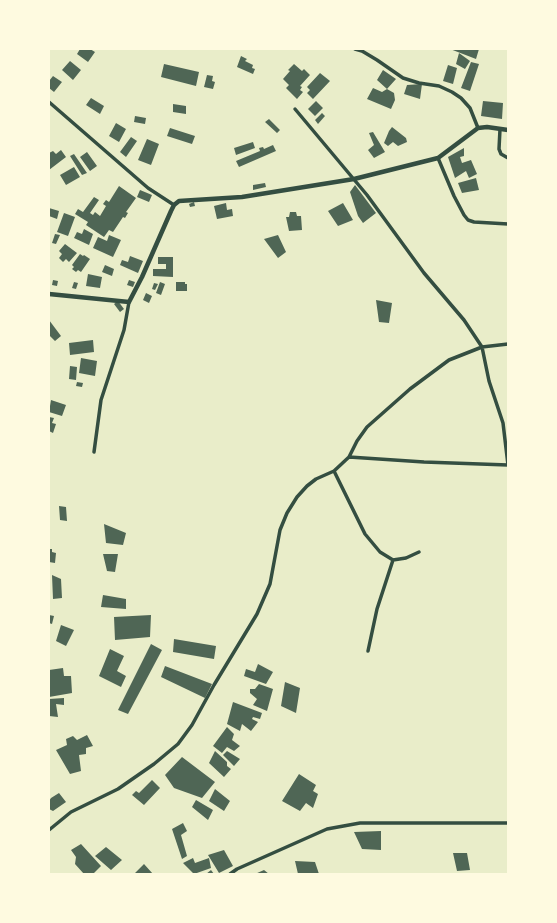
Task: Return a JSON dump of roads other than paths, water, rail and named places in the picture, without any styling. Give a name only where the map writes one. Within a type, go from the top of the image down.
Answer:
[{"type":"street","points":[[355,49],[362,51],[377,60],[403,78],[419,83],[439,86],[452,92],[461,98],[470,108],[478,128]]},
{"type":"street","points":[[49,102],[148,188],[174,205]]},
{"type":"street","points":[[295,109],[354,179],[424,273],[464,320],[482,347],[489,381],[503,423],[508,465],[418,462],[349,457]]},
{"type":"street","points":[[508,125],[504,130],[499,150],[501,154],[508,158]]},
{"type":"street","points":[[94,452],[101,400],[124,330],[129,302],[142,277],[174,205],[179,201],[242,197],[354,179],[438,158],[478,128],[487,126],[504,130]]},
{"type":"street","points":[[438,158],[454,196],[468,220],[474,222],[508,224]]},
{"type":"street","points":[[49,294],[129,302]]},
{"type":"street","points":[[49,830],[71,812],[118,789],[154,764],[178,744],[192,725],[256,614],[270,584],[280,530],[287,513],[307,486],[316,479],[334,471],[349,457],[357,441],[367,427],[410,389],[448,360],[482,347],[508,344]]},
{"type":"street","points":[[334,471],[365,534],[380,552],[393,560],[406,558],[419,552]]},
{"type":"street","points":[[368,652],[377,609],[393,560]]},
{"type":"street","points":[[230,874],[237,869],[327,829],[347,825],[360,823],[508,823]]}]
